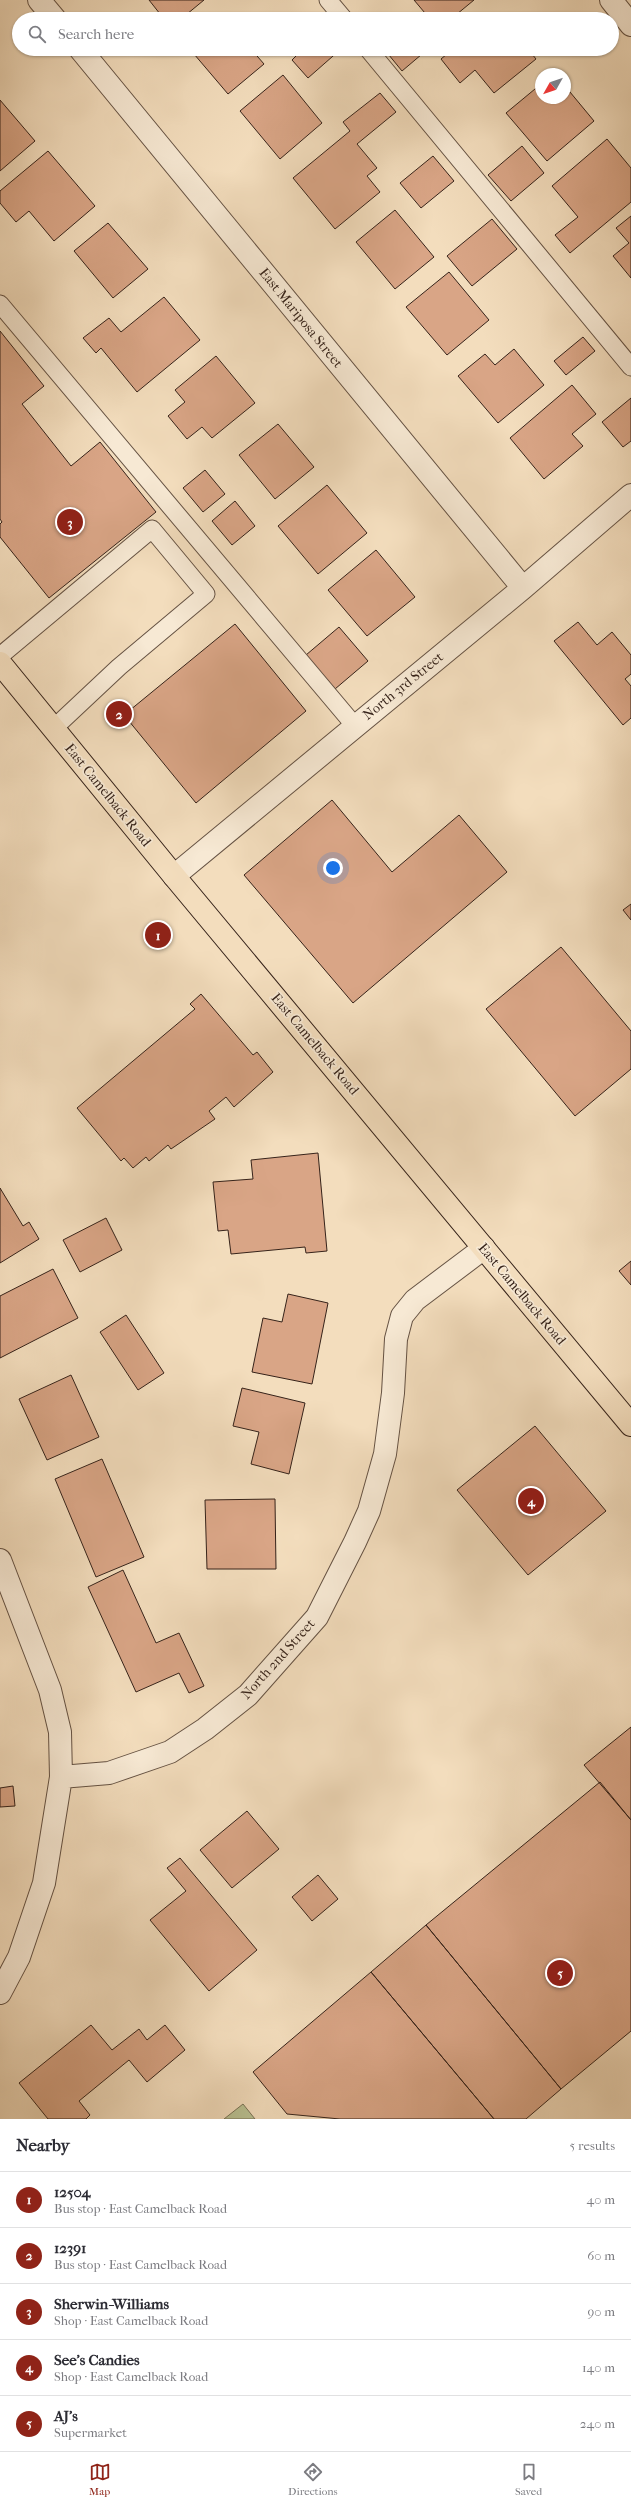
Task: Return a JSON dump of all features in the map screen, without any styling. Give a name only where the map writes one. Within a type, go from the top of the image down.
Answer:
[{"type":"main road","name":"East Camelback Road","points":[[0,663],[174,876],[631,1425]]},
{"type":"street","points":[[39,0],[49,12]]},
{"type":"street","points":[[611,0],[631,24]]},
{"type":"street","name":"East Mariposa Street","points":[[86,56],[523,588]]},
{"type":"street","name":"North 3rd Street","points":[[174,876],[629,500]]},
{"type":"street","name":"North 2nd Street","points":[[61,1777],[109,1773],[170,1752],[205,1729],[248,1695],[317,1617],[369,1511],[385,1454],[393,1393],[396,1339],[402,1316],[415,1300],[484,1248]]},
{"type":"street","points":[[0,1560],[50,1690],[60,1732],[61,1777],[44,1883],[19,1957],[0,1993]]},
{"type":"lane","points":[[328,0],[338,12]]},
{"type":"lane","points":[[374,56],[631,367]]},
{"type":"lane","points":[[0,304],[354,726]]},
{"type":"lane","points":[[0,656],[152,529],[206,594],[119,667],[54,728]]},
{"type":"green space","points":[[243,2104],[255,2119],[224,2119]]},
{"type":"building","points":[[149,0],[204,0],[189,12],[158,12]]},
{"type":"building","points":[[414,0],[474,0],[459,12],[424,12]]},
{"type":"building","points":[[196,56],[257,56],[264,64],[228,94]]},
{"type":"building","points":[[296,56],[333,56],[308,78],[292,60]]},
{"type":"building","points":[[390,56],[420,56],[402,71]]},
{"type":"building","points":[[445,56],[534,56],[536,59],[494,93],[475,70],[460,83],[441,59]]},
{"type":"building","points":[[283,75],[322,123],[280,159],[240,111]]},
{"type":"building","points":[[535,89],[535,104],[571,104],[571,93],[594,121],[547,161],[506,113]]},
{"type":"building","points":[[380,93],[396,112],[357,144],[377,168],[367,176],[380,192],[335,229],[293,178],[350,131],[343,122]]},
{"type":"building","points":[[0,100],[35,141],[0,171]]},
{"type":"building","points":[[607,139],[631,168],[631,202],[570,253],[555,235],[578,217],[552,186]]},
{"type":"building","points":[[522,146],[544,173],[511,201],[488,175]]},
{"type":"building","points":[[48,151],[95,206],[54,241],[29,211],[16,222],[0,203],[0,191]]},
{"type":"building","points":[[433,156],[454,181],[421,208],[400,183]]},
{"type":"building","points":[[395,210],[434,257],[395,289],[356,242]]},
{"type":"building","points":[[631,216],[631,278],[613,256],[629,243],[616,228]]},
{"type":"building","points":[[492,219],[517,249],[472,286],[447,256]]},
{"type":"building","points":[[108,223],[148,269],[113,298],[74,251]]},
{"type":"building","points":[[449,272],[489,320],[447,355],[406,307]]},
{"type":"building","points":[[164,297],[200,340],[137,392],[101,348],[96,353],[83,338],[109,318],[121,332]]},
{"type":"building","points":[[0,331],[44,386],[22,404],[71,466],[100,442],[156,512],[49,598],[0,537],[0,524],[2,522],[0,519]]},
{"type":"building","points":[[583,337],[595,351],[566,375],[554,361]]},
{"type":"building","points":[[514,349],[544,385],[498,423],[458,376],[485,354],[495,365]]},
{"type":"building","points":[[216,356],[255,403],[212,438],[202,427],[187,439],[168,416],[185,402],[175,390]]},
{"type":"building","points":[[572,385],[596,414],[572,434],[583,446],[544,479],[510,438]]},
{"type":"building","points":[[631,398],[631,441],[623,447],[602,422]]},
{"type":"building","points":[[278,424],[314,467],[275,499],[239,455]]},
{"type":"building","points":[[205,470],[225,494],[203,512],[183,488]]},
{"type":"building","points":[[327,485],[367,533],[318,574],[278,526]]},
{"type":"building","points":[[235,501],[255,526],[232,545],[212,521]]},
{"type":"building","points":[[376,550],[415,597],[367,636],[328,590]]},
{"type":"building","points":[[578,622],[597,645],[612,632],[631,655],[631,674],[625,679],[631,686],[631,718],[623,725],[554,641]]},
{"type":"building","points":[[235,624],[306,711],[196,803],[124,715]]},
{"type":"building","points":[[339,627],[368,661],[335,689],[306,655]]},
{"type":"building","points":[[332,800],[392,872],[459,815],[507,872],[353,1003],[244,875]]},
{"type":"building","points":[[631,904],[631,920],[623,910]]},
{"type":"building","points":[[561,947],[631,1031],[631,1069],[575,1116],[486,1009]]},
{"type":"building","points":[[201,994],[253,1055],[257,1052],[273,1072],[234,1107],[226,1097],[209,1111],[215,1119],[171,1149],[168,1145],[149,1161],[146,1157],[133,1168],[124,1158],[121,1161],[77,1108],[195,1009],[190,1004]]},
{"type":"building","points":[[318,1153],[327,1251],[306,1253],[305,1247],[231,1254],[228,1230],[218,1231],[213,1182],[253,1179],[251,1160]]},
{"type":"building","points":[[0,1188],[23,1226],[29,1222],[39,1239],[0,1263]]},
{"type":"building","points":[[106,1218],[122,1250],[80,1272],[63,1240]]},
{"type":"building","points":[[631,1261],[631,1285],[619,1271]]},
{"type":"building","points":[[53,1269],[78,1318],[0,1358],[0,1296]]},
{"type":"building","points":[[288,1294],[328,1303],[312,1384],[252,1372],[263,1318],[282,1322]]},
{"type":"building","points":[[126,1315],[164,1373],[138,1390],[100,1332]]},
{"type":"building","points":[[71,1375],[99,1437],[47,1460],[19,1399]]},
{"type":"building","points":[[242,1388],[305,1403],[289,1474],[251,1464],[259,1432],[233,1426]]},
{"type":"building","points":[[535,1426],[606,1511],[528,1575],[457,1490]]},
{"type":"building","points":[[102,1459],[144,1557],[96,1577],[55,1479]]},
{"type":"building","points":[[275,1499],[276,1569],[207,1569],[205,1500]]},
{"type":"building","points":[[123,1570],[156,1643],[179,1633],[204,1686],[189,1693],[179,1673],[136,1692],[88,1587]]},
{"type":"building","points":[[631,1727],[631,1820],[584,1765]]},
{"type":"building","points":[[600,1782],[631,1820],[631,2031],[561,2089],[426,1925]]},
{"type":"building","points":[[13,1786],[15,1806],[0,1807],[0,1788]]},
{"type":"building","points":[[247,1811],[279,1849],[232,1888],[200,1850]]},
{"type":"building","points":[[180,1858],[257,1950],[209,1991],[150,1920],[186,1891],[167,1868]]},
{"type":"building","points":[[318,1875],[338,1899],[312,1921],[292,1897]]},
{"type":"building","points":[[426,1925],[561,2089],[526,2119],[494,2119],[371,1972]]},
{"type":"building","points":[[371,1972],[494,2119],[340,2119],[287,2114],[253,2072]]},
{"type":"building","points":[[91,2025],[112,2050],[139,2029],[147,2040],[165,2025],[185,2050],[147,2082],[129,2060],[79,2101],[90,2115],[86,2119],[48,2119],[19,2083]]},
{"type":"place","name":"Sherwin-Williams","points":[[70,522]]},
{"type":"place","name":"12391","points":[[119,714]]},
{"type":"place","name":"12504","points":[[158,935]]},
{"type":"place","name":"See's Candies","points":[[531,1501]]},
{"type":"place","name":"AJ's","points":[[560,1973]]}]
